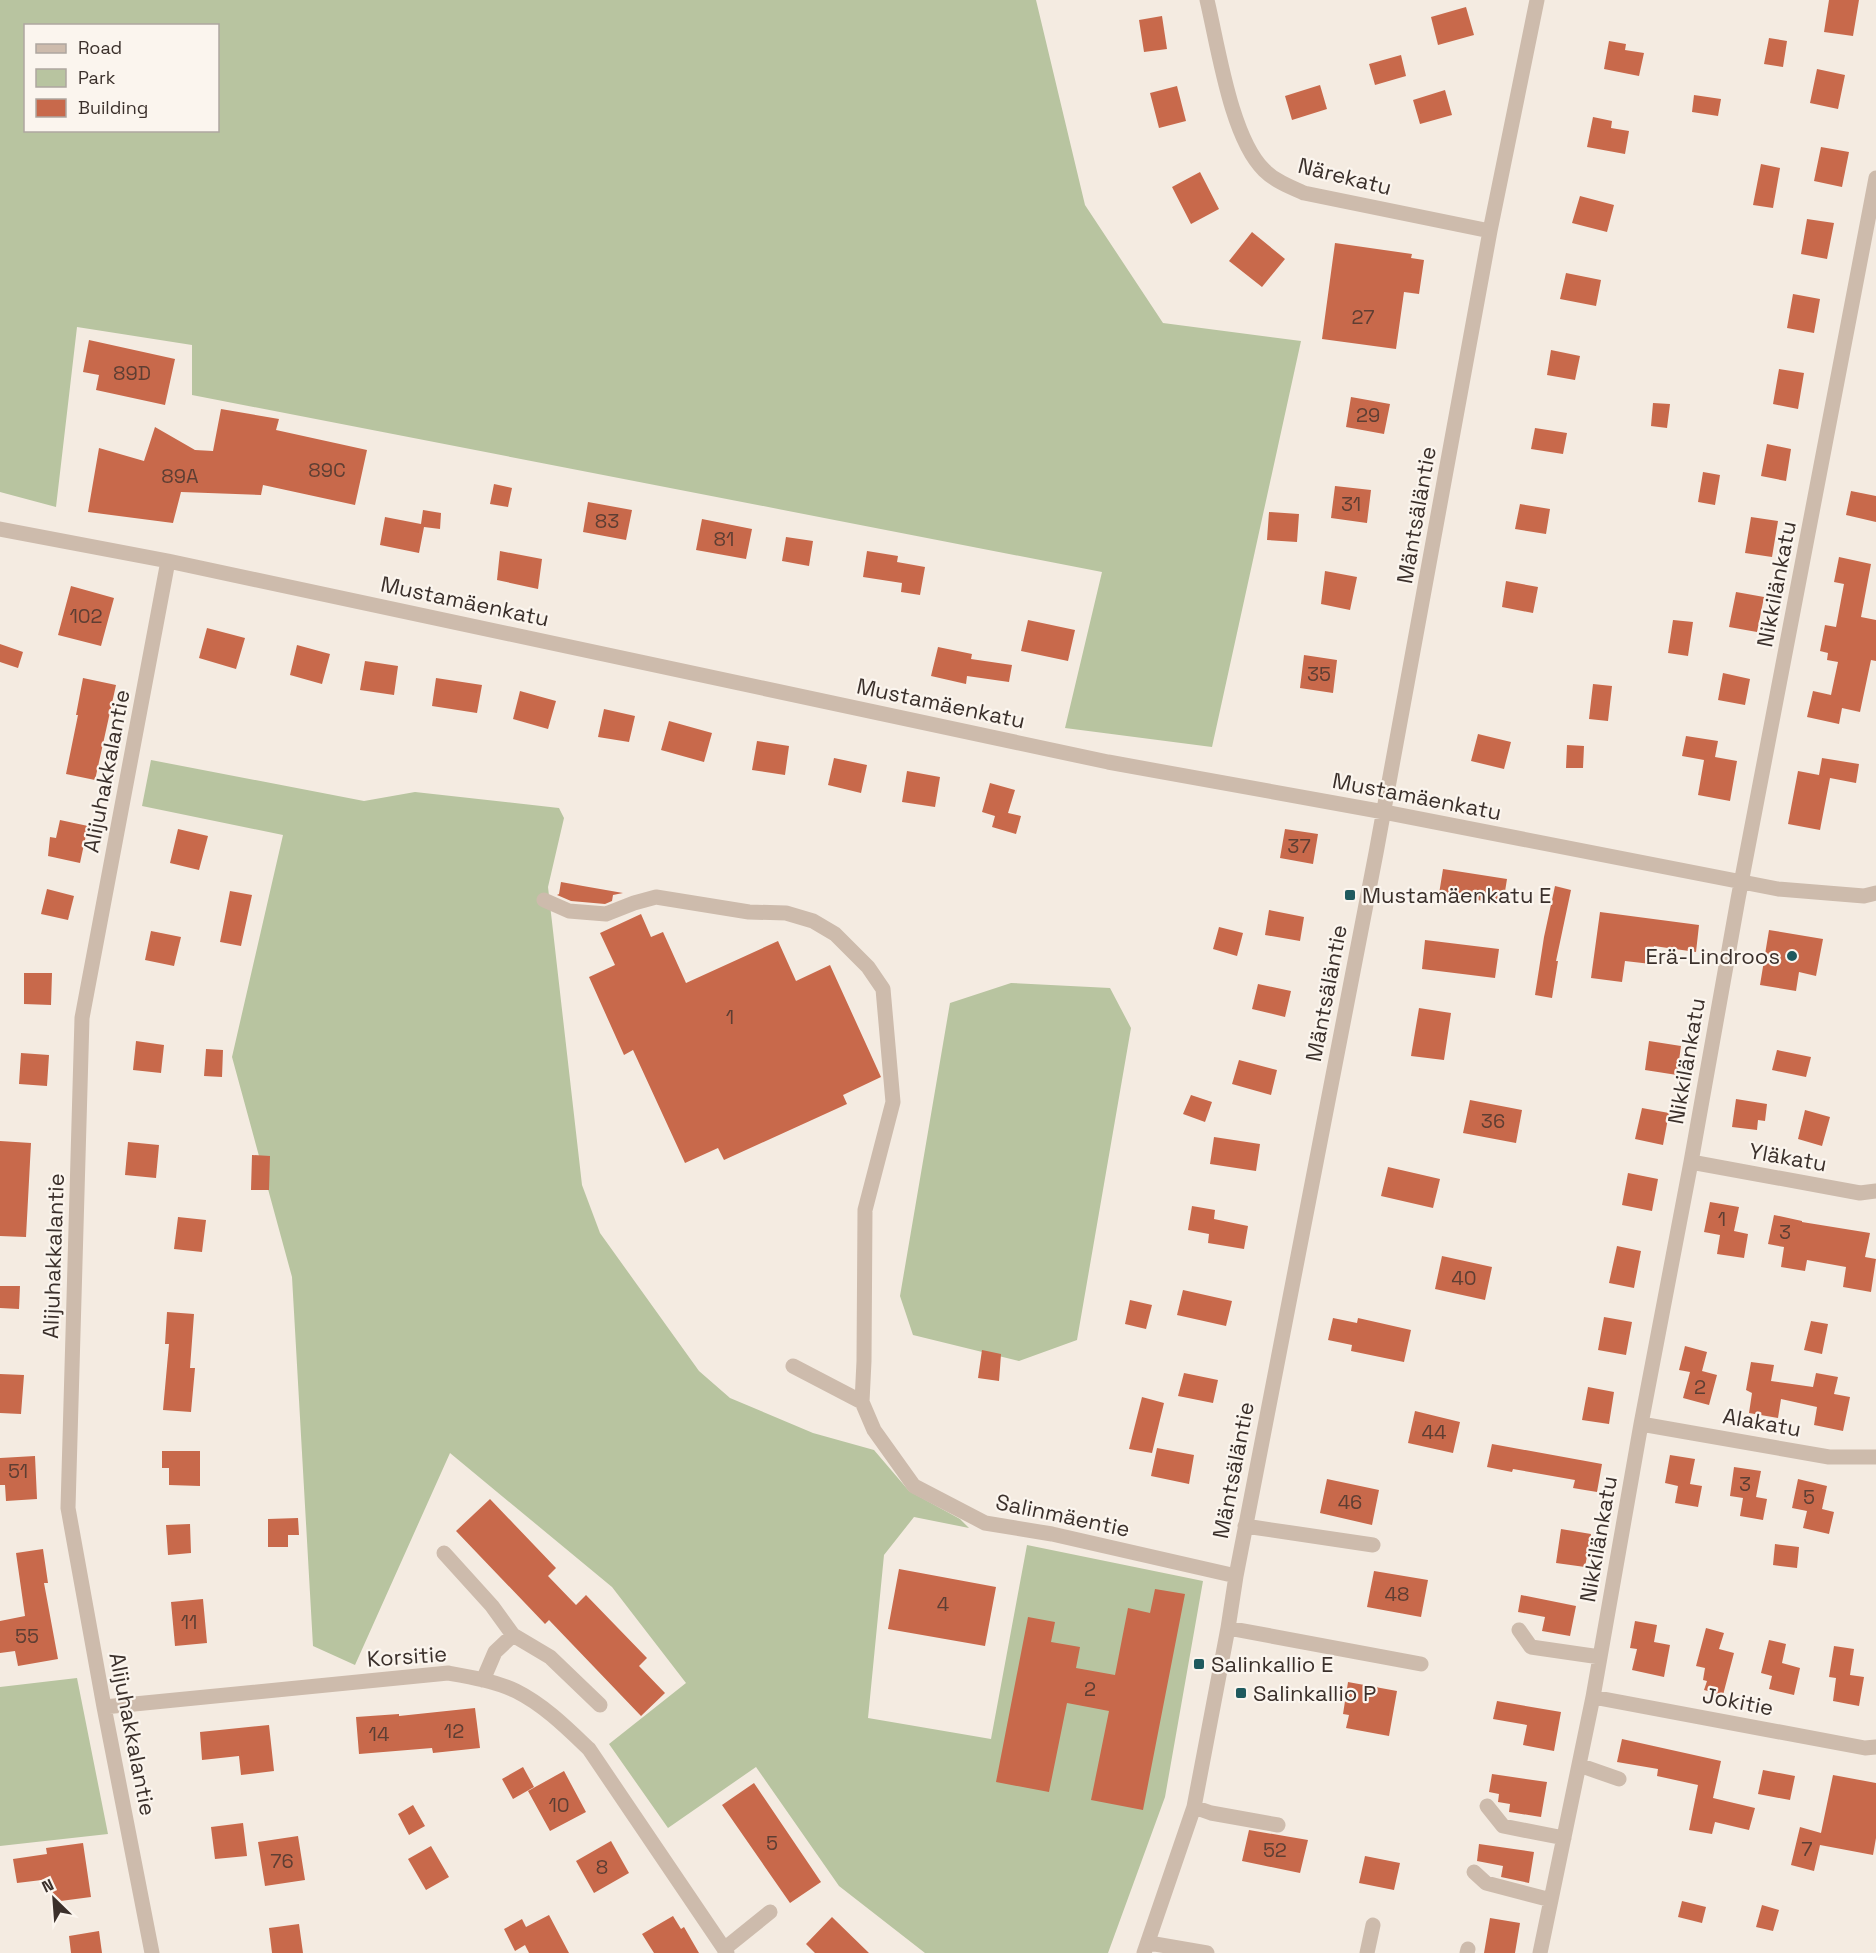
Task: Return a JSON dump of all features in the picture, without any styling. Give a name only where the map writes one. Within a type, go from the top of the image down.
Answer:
[{"type":"street","name":"Närekatu","points":[[1207,0],[1233,110],[1251,155],[1264,171],[1282,183],[1304,193],[1490,231]]},
{"type":"street","name":"Mäntsäläntie","points":[[1146,1948],[1194,1807],[1245,1526],[1384,812],[1490,231],[1537,0]]},
{"type":"street","name":"Nikkilänkatu","points":[[1540,1953],[1593,1697],[1738,899],[1876,178]]},
{"type":"street","name":"Mustamäenkatu","points":[[0,529],[168,561],[1108,762],[1384,812],[1789,890],[1864,896],[1876,893]]},
{"type":"street","name":"Alijuhakkalantie","points":[[152,1953],[68,1508],[82,1018],[168,561]]},
{"type":"street","points":[[544,900],[569,911],[606,915],[634,903],[656,897],[749,912],[786,914],[813,921],[835,934],[868,967],[883,989],[893,1102],[865,1210],[862,1402],[793,1366]]},
{"type":"street","name":"Yläkatu","points":[[1691,1162],[1860,1193],[1876,1191]]},
{"type":"street","name":"Salinmäentie","points":[[862,1402],[874,1430],[914,1486],[985,1523],[1052,1534],[1236,1576]]},
{"type":"street","name":"Alakatu","points":[[1641,1424],[1829,1457],[1876,1457]]},
{"type":"street","points":[[1245,1526],[1373,1545]]},
{"type":"street","points":[[444,1553],[492,1606],[513,1635],[550,1656],[600,1706]]},
{"type":"street","points":[[1228,1628],[1421,1664]]},
{"type":"street","points":[[1519,1630],[1531,1647],[1600,1657]]},
{"type":"street","points":[[483,1680],[495,1653],[513,1635]]},
{"type":"street","name":"Korsitie","points":[[104,1707],[448,1673],[483,1680],[516,1691],[560,1721],[590,1749],[726,1951]]},
{"type":"street","name":"Jokitie","points":[[1593,1697],[1865,1748],[1876,1748]]},
{"type":"street","points":[[1579,1765],[1618,1779]]},
{"type":"street","points":[[1487,1806],[1503,1826],[1564,1838]]},
{"type":"street","points":[[1194,1807],[1211,1813],[1278,1825]]},
{"type":"street","points":[[1474,1872],[1486,1883],[1551,1900]]},
{"type":"street","points":[[726,1951],[770,1912]]},
{"type":"street","points":[[1367,1953],[1373,1926]]},
{"type":"street","points":[[1146,1948],[1207,1953]]},
{"type":"green space","points":[[0,0],[1036,0],[1085,205],[1163,323],[1301,341],[1212,747],[1065,728],[1102,572],[192,395],[192,345],[77,327],[56,507],[0,492]]},
{"type":"green space","points":[[151,760],[364,801],[415,792],[559,808],[564,818],[548,887],[582,1185],[600,1233],[699,1371],[730,1398],[813,1433],[874,1450],[909,1491],[960,1519],[969,1528],[914,1517],[884,1555],[868,1718],[991,1739],[1027,1545],[1203,1581],[1165,1797],[1108,1953],[925,1953],[839,1886],[756,1767],[668,1828],[609,1744],[686,1683],[612,1587],[450,1453],[355,1665],[313,1646],[292,1277],[232,1057],[283,835],[142,806]]},
{"type":"green space","points":[[1011,983],[1110,988],[1131,1028],[1077,1340],[1019,1361],[913,1335],[900,1296],[950,1003]]},
{"type":"green space","points":[[77,1678],[108,1834],[0,1846],[0,1687]]},
{"type":"building","points":[[1829,0],[1859,0],[1853,36],[1824,32]]},
{"type":"building","points":[[1466,7],[1474,35],[1438,45],[1431,17]]},
{"type":"building","points":[[1162,16],[1167,49],[1144,52],[1139,20]]},
{"type":"building","points":[[1769,38],[1787,41],[1783,67],[1764,64]]},
{"type":"building","points":[[1609,41],[1626,44],[1625,50],[1644,53],[1639,76],[1604,69]]},
{"type":"building","points":[[1401,55],[1406,76],[1375,85],[1369,64]]},
{"type":"building","points":[[1817,69],[1845,75],[1838,109],[1810,103]]},
{"type":"building","points":[[1320,85],[1327,109],[1292,120],[1285,96]]},
{"type":"building","points":[[1177,86],[1186,121],[1159,128],[1150,93]]},
{"type":"building","points":[[1445,90],[1452,115],[1420,124],[1413,100]]},
{"type":"building","points":[[1694,95],[1721,99],[1718,116],[1692,112]]},
{"type":"building","points":[[1593,117],[1612,121],[1611,128],[1629,131],[1625,154],[1587,147]]},
{"type":"building","points":[[1821,147],[1849,152],[1842,187],[1814,181]]},
{"type":"building","points":[[1761,164],[1780,168],[1773,208],[1753,205]]},
{"type":"building","points":[[1200,172],[1219,209],[1191,224],[1172,187]]},
{"type":"building","points":[[1580,196],[1614,205],[1607,232],[1572,223]]},
{"type":"building","points":[[1807,219],[1834,223],[1827,259],[1801,254]]},
{"type":"building","points":[[1252,232],[1285,259],[1262,287],[1229,261]]},
{"type":"building","points":[[1335,243],[1412,254],[1411,258],[1424,260],[1419,294],[1404,292],[1396,349],[1322,339]]},
{"type":"building","points":[[1566,273],[1601,280],[1596,306],[1560,299]]},
{"type":"building","points":[[1793,294],[1820,299],[1814,333],[1787,328]]},
{"type":"building","points":[[89,340],[175,359],[165,405],[96,390],[99,375],[83,372]]},
{"type":"building","points":[[1551,350],[1580,356],[1575,380],[1547,375]]},
{"type":"building","points":[[1779,369],[1804,373],[1798,409],[1773,404]]},
{"type":"building","points":[[1351,397],[1390,404],[1384,434],[1346,427]]},
{"type":"building","points":[[1653,403],[1670,404],[1667,428],[1651,426]]},
{"type":"building","points":[[221,409],[279,419],[276,430],[367,450],[355,505],[263,485],[261,495],[181,492],[173,523],[88,512],[99,448],[144,461],[155,427],[195,450],[213,451]]},
{"type":"building","points":[[1535,428],[1567,433],[1563,454],[1531,449]]},
{"type":"building","points":[[1767,444],[1791,449],[1786,481],[1761,476]]},
{"type":"building","points":[[1703,472],[1720,475],[1715,505],[1698,502]]},
{"type":"building","points":[[494,484],[512,488],[508,507],[490,504]]},
{"type":"building","points":[[1335,486],[1371,490],[1367,523],[1331,518]]},
{"type":"building","points":[[1851,491],[1876,496],[1876,522],[1846,515]]},
{"type":"building","points":[[588,502],[632,510],[626,540],[583,532]]},
{"type":"building","points":[[1520,504],[1550,509],[1546,534],[1515,529]]},
{"type":"building","points":[[423,510],[441,513],[440,529],[424,527],[419,553],[380,545],[385,517],[421,524]]},
{"type":"building","points":[[1269,512],[1299,514],[1297,542],[1267,540]]},
{"type":"building","points":[[1751,517],[1778,521],[1772,557],[1745,553]]},
{"type":"building","points":[[702,519],[752,529],[746,559],[696,550]]},
{"type":"building","points":[[786,537],[813,541],[809,566],[782,561]]},
{"type":"building","points":[[500,551],[542,559],[538,589],[497,580]]},
{"type":"building","points":[[867,551],[898,556],[897,562],[925,567],[920,595],[901,592],[902,583],[863,577]]},
{"type":"building","points":[[1839,557],[1871,564],[1861,617],[1876,620],[1876,661],[1871,660],[1860,712],[1842,708],[1839,724],[1807,717],[1813,691],[1831,695],[1838,662],[1827,660],[1828,653],[1820,651],[1825,625],[1836,627],[1844,584],[1834,582]]},
{"type":"building","points":[[1325,571],[1357,577],[1350,610],[1321,604]]},
{"type":"building","points":[[1506,581],[1538,587],[1533,613],[1502,607]]},
{"type":"building","points":[[71,586],[114,598],[101,646],[58,635]]},
{"type":"building","points":[[1736,592],[1764,597],[1757,632],[1729,627]]},
{"type":"building","points":[[1028,620],[1075,630],[1068,661],[1021,651]]},
{"type":"building","points":[[1673,620],[1693,622],[1688,656],[1668,653]]},
{"type":"building","points":[[207,628],[245,638],[236,669],[199,658]]},
{"type":"building","points":[[0,644],[23,652],[18,668],[0,662]]},
{"type":"building","points":[[297,645],[330,654],[322,684],[290,675]]},
{"type":"building","points":[[938,647],[972,654],[971,659],[1012,665],[1009,682],[967,676],[966,684],[931,676]]},
{"type":"building","points":[[1304,655],[1337,660],[1333,693],[1300,688]]},
{"type":"building","points":[[365,661],[398,666],[394,695],[360,690]]},
{"type":"building","points":[[1723,673],[1750,679],[1745,705],[1718,700]]},
{"type":"building","points":[[83,678],[116,685],[95,780],[66,774]]},
{"type":"building","points":[[436,678],[482,685],[477,713],[432,706]]},
{"type":"building","points":[[1593,684],[1612,686],[1608,721],[1589,719]]},
{"type":"building","points":[[520,691],[556,701],[548,729],[513,719]]},
{"type":"building","points":[[604,709],[635,716],[629,742],[598,737]]},
{"type":"building","points":[[669,721],[712,733],[704,762],[661,750]]},
{"type":"building","points":[[1478,734],[1511,742],[1504,769],[1471,761]]},
{"type":"building","points":[[1686,736],[1718,741],[1715,757],[1737,761],[1730,801],[1698,795],[1704,760],[1682,756]]},
{"type":"building","points":[[757,741],[789,746],[785,775],[752,770]]},
{"type":"building","points":[[1567,745],[1584,746],[1583,768],[1566,768]]},
{"type":"building","points":[[834,758],[867,765],[861,793],[828,785]]},
{"type":"building","points":[[1822,758],[1859,764],[1856,783],[1830,778],[1820,830],[1788,824],[1798,771],[1819,775]]},
{"type":"building","points":[[907,771],[940,777],[935,807],[902,802]]},
{"type":"building","points":[[990,783],[1015,790],[1008,813],[1021,816],[1016,834],[992,827],[995,816],[982,812]]},
{"type":"building","points":[[60,820],[88,826],[80,863],[48,856],[50,837],[56,838]]},
{"type":"building","points":[[178,829],[208,836],[199,870],[170,863]]},
{"type":"building","points":[[1285,829],[1318,834],[1313,864],[1280,858]]},
{"type":"building","points":[[1443,869],[1507,879],[1503,904],[1439,894]]},
{"type":"building","points":[[561,882],[623,893],[613,895],[612,901],[605,904],[571,901],[557,895]]},
{"type":"building","points":[[1555,886],[1571,890],[1556,961],[1558,961],[1552,998],[1535,995]]},
{"type":"building","points":[[47,889],[74,896],[68,920],[41,914]]},
{"type":"building","points":[[230,891],[252,895],[241,946],[220,942]]},
{"type":"building","points":[[1269,910],[1304,917],[1300,941],[1265,935]]},
{"type":"building","points":[[1600,912],[1699,925],[1696,952],[1654,946],[1651,964],[1625,961],[1622,982],[1591,978]]},
{"type":"building","points":[[641,914],[651,937],[663,932],[686,983],[778,941],[796,981],[830,965],[881,1077],[843,1095],[847,1104],[724,1160],[718,1148],[685,1163],[633,1050],[624,1055],[589,977],[615,965],[600,933]]},
{"type":"building","points":[[1219,927],[1243,933],[1237,956],[1213,949]]},
{"type":"building","name":"Erä-Lindroos","points":[[1769,930],[1823,939],[1816,976],[1799,972],[1796,991],[1760,985]]},
{"type":"building","points":[[151,931],[181,937],[174,966],[145,960]]},
{"type":"building","points":[[1425,940],[1499,949],[1495,978],[1422,969]]},
{"type":"building","points":[[24,973],[52,973],[51,1005],[24,1004]]},
{"type":"building","points":[[1258,984],[1291,991],[1285,1017],[1252,1009]]},
{"type":"building","points":[[1419,1008],[1451,1013],[1444,1060],[1411,1056]]},
{"type":"building","points":[[136,1041],[164,1045],[161,1073],[133,1070]]},
{"type":"building","points":[[1649,1041],[1681,1046],[1677,1075],[1645,1070]]},
{"type":"building","points":[[206,1049],[223,1050],[222,1077],[204,1076]]},
{"type":"building","points":[[1777,1050],[1811,1057],[1806,1077],[1772,1070]]},
{"type":"building","points":[[21,1053],[49,1055],[47,1086],[19,1084]]},
{"type":"building","points":[[1239,1060],[1277,1070],[1271,1095],[1232,1084]]},
{"type":"building","points":[[1191,1095],[1212,1102],[1205,1122],[1183,1114]]},
{"type":"building","points":[[1736,1099],[1767,1104],[1765,1121],[1758,1120],[1757,1130],[1732,1127]]},
{"type":"building","points":[[1470,1100],[1522,1110],[1516,1143],[1463,1133]]},
{"type":"building","points":[[1642,1108],[1669,1113],[1663,1145],[1635,1139]]},
{"type":"building","points":[[1805,1110],[1830,1117],[1822,1146],[1798,1139]]},
{"type":"building","points":[[1214,1137],[1260,1144],[1256,1171],[1210,1164]]},
{"type":"building","points":[[0,1141],[31,1143],[26,1237],[0,1236]]},
{"type":"building","points":[[128,1142],[159,1145],[156,1178],[125,1175]]},
{"type":"building","points":[[252,1155],[270,1156],[269,1190],[251,1190]]},
{"type":"building","points":[[1388,1167],[1440,1179],[1433,1208],[1381,1196]]},
{"type":"building","points":[[1628,1173],[1658,1179],[1652,1211],[1622,1205]]},
{"type":"building","points":[[1710,1202],[1739,1207],[1734,1231],[1748,1234],[1744,1258],[1717,1254],[1720,1235],[1704,1232]]},
{"type":"building","points":[[1192,1206],[1215,1210],[1214,1219],[1248,1226],[1244,1249],[1208,1243],[1209,1234],[1188,1230]]},
{"type":"building","points":[[1774,1215],[1870,1233],[1865,1257],[1876,1259],[1871,1292],[1843,1287],[1846,1267],[1807,1260],[1805,1271],[1781,1267],[1784,1247],[1768,1244]]},
{"type":"building","points":[[178,1217],[206,1220],[202,1252],[174,1249]]},
{"type":"building","points":[[1617,1246],[1641,1251],[1634,1288],[1609,1283]]},
{"type":"building","points":[[1442,1256],[1492,1267],[1485,1300],[1435,1289]]},
{"type":"building","points":[[0,1286],[20,1286],[19,1309],[0,1308]]},
{"type":"building","points":[[1183,1290],[1232,1301],[1226,1326],[1177,1315]]},
{"type":"building","points":[[1130,1300],[1152,1305],[1146,1329],[1125,1324]]},
{"type":"building","points":[[167,1312],[194,1314],[190,1368],[195,1368],[191,1412],[163,1410],[169,1344],[165,1344]]},
{"type":"building","points":[[1604,1317],[1632,1322],[1626,1355],[1598,1350]]},
{"type":"building","points":[[1333,1318],[1357,1323],[1358,1318],[1411,1330],[1404,1362],[1351,1351],[1352,1345],[1328,1340]]},
{"type":"building","points":[[1811,1321],[1828,1324],[1822,1354],[1804,1350]]},
{"type":"building","points":[[1685,1346],[1707,1352],[1702,1371],[1717,1375],[1709,1405],[1683,1398],[1690,1372],[1679,1370]]},
{"type":"building","points":[[982,1350],[1001,1354],[999,1381],[978,1378]]},
{"type":"building","points":[[1751,1362],[1774,1365],[1771,1381],[1813,1387],[1816,1373],[1838,1377],[1834,1394],[1850,1397],[1843,1431],[1814,1425],[1817,1407],[1781,1399],[1778,1418],[1749,1413],[1752,1393],[1746,1390]]},
{"type":"building","points":[[1184,1373],[1218,1380],[1213,1403],[1178,1396]]},
{"type":"building","points":[[0,1374],[24,1375],[21,1414],[0,1413]]},
{"type":"building","points":[[1588,1387],[1614,1392],[1609,1424],[1582,1420]]},
{"type":"building","points":[[1142,1397],[1164,1403],[1152,1453],[1129,1449]]},
{"type":"building","points":[[1415,1411],[1460,1422],[1453,1453],[1408,1443]]},
{"type":"building","points":[[1492,1444],[1602,1464],[1597,1492],[1573,1488],[1575,1480],[1513,1469],[1512,1472],[1487,1467]]},
{"type":"building","points":[[1157,1448],[1194,1455],[1189,1484],[1151,1476]]},
{"type":"building","points":[[162,1451],[200,1451],[200,1486],[169,1485],[169,1468],[162,1468]]},
{"type":"building","points":[[1670,1455],[1695,1459],[1690,1484],[1702,1486],[1698,1507],[1675,1503],[1678,1486],[1665,1483]]},
{"type":"building","points":[[35,1456],[37,1499],[6,1501],[5,1485],[0,1485],[0,1458]]},
{"type":"building","points":[[1734,1467],[1761,1471],[1756,1497],[1767,1499],[1763,1520],[1740,1516],[1743,1498],[1730,1496]]},
{"type":"building","points":[[1327,1479],[1379,1490],[1372,1525],[1320,1513]]},
{"type":"building","points":[[1798,1479],[1827,1486],[1822,1509],[1834,1512],[1829,1534],[1803,1528],[1807,1511],[1792,1508]]},
{"type":"building","points":[[490,1499],[556,1568],[548,1576],[576,1605],[586,1595],[647,1658],[639,1666],[665,1693],[641,1716],[549,1620],[545,1624],[456,1531]]},
{"type":"building","points":[[298,1518],[299,1535],[288,1535],[288,1547],[268,1547],[268,1519]]},
{"type":"building","points":[[190,1524],[191,1553],[168,1555],[166,1525]]},
{"type":"building","points":[[1561,1529],[1591,1534],[1585,1567],[1556,1563]]},
{"type":"building","points":[[1775,1544],[1799,1547],[1797,1568],[1773,1565]]},
{"type":"building","points":[[43,1549],[48,1583],[44,1583],[58,1659],[18,1666],[15,1651],[0,1653],[0,1621],[25,1616],[16,1553]]},
{"type":"building","points":[[899,1569],[996,1587],[985,1646],[888,1629]]},
{"type":"building","points":[[1374,1571],[1428,1580],[1421,1617],[1367,1607]]},
{"type":"building","points":[[1155,1589],[1185,1594],[1143,1810],[1091,1800],[1109,1711],[1067,1703],[1049,1792],[996,1782],[1028,1617],[1055,1622],[1051,1642],[1080,1647],[1076,1668],[1115,1675],[1128,1608],[1150,1613]]},
{"type":"building","points":[[1521,1595],[1576,1606],[1570,1636],[1542,1631],[1545,1617],[1518,1612]]},
{"type":"building","points":[[203,1599],[207,1643],[175,1646],[171,1602]]},
{"type":"building","points":[[1635,1621],[1657,1625],[1654,1642],[1670,1645],[1664,1677],[1632,1670],[1637,1649],[1630,1648]]},
{"type":"building","points":[[1706,1628],[1724,1633],[1719,1649],[1734,1653],[1723,1695],[1704,1690],[1707,1681],[1703,1680],[1705,1668],[1696,1666]]},
{"type":"building","points":[[1769,1640],[1786,1644],[1782,1663],[1800,1668],[1794,1695],[1769,1689],[1772,1676],[1761,1673]]},
{"type":"building","points":[[1834,1646],[1854,1649],[1850,1675],[1864,1677],[1859,1706],[1833,1701],[1836,1678],[1829,1677]]},
{"type":"building","points":[[1348,1682],[1397,1691],[1389,1736],[1346,1728],[1349,1715],[1343,1714]]},
{"type":"building","points":[[1497,1701],[1561,1712],[1554,1751],[1523,1745],[1527,1725],[1493,1719]]},
{"type":"building","points":[[475,1708],[480,1748],[433,1753],[432,1748],[359,1754],[356,1717],[399,1714],[399,1716]]},
{"type":"building","points":[[269,1725],[274,1771],[241,1775],[239,1756],[202,1760],[200,1732]]},
{"type":"building","points":[[1622,1739],[1721,1761],[1713,1798],[1755,1808],[1749,1830],[1715,1822],[1712,1834],[1689,1830],[1698,1785],[1657,1776],[1658,1769],[1617,1762]]},
{"type":"building","points":[[523,1767],[534,1787],[513,1799],[502,1779]]},
{"type":"building","points":[[1763,1770],[1795,1776],[1790,1800],[1758,1794]]},
{"type":"building","points":[[564,1771],[586,1812],[550,1831],[528,1791]]},
{"type":"building","points":[[1492,1774],[1547,1782],[1541,1817],[1509,1812],[1510,1804],[1498,1802],[1499,1794],[1489,1792]]},
{"type":"building","points":[[1833,1775],[1876,1783],[1876,1838],[1873,1855],[1820,1845],[1814,1871],[1791,1865],[1800,1827],[1821,1833]]},
{"type":"building","points":[[754,1783],[821,1882],[790,1903],[722,1805]]},
{"type":"building","points":[[413,1805],[425,1826],[409,1835],[398,1814]]},
{"type":"building","points":[[243,1823],[247,1856],[215,1859],[211,1827]]},
{"type":"building","points":[[1249,1830],[1308,1840],[1300,1873],[1242,1861]]},
{"type":"building","points":[[298,1836],[305,1880],[265,1886],[258,1842]]},
{"type":"building","points":[[611,1841],[629,1873],[594,1893],[576,1861]]},
{"type":"building","points":[[83,1843],[91,1897],[53,1902],[50,1879],[17,1883],[13,1859],[47,1854],[46,1848]]},
{"type":"building","points":[[1479,1844],[1534,1852],[1529,1883],[1501,1877],[1503,1866],[1477,1861]]},
{"type":"building","points":[[431,1846],[449,1877],[426,1890],[408,1859]]},
{"type":"building","points":[[1365,1856],[1400,1863],[1394,1890],[1359,1883]]},
{"type":"building","points":[[1682,1901],[1706,1907],[1702,1923],[1678,1917]]},
{"type":"building","points":[[1762,1905],[1779,1910],[1773,1931],[1756,1927]]},
{"type":"building","points":[[549,1915],[569,1953],[529,1953],[525,1945],[515,1951],[504,1929],[522,1919],[526,1927]]},
{"type":"building","points":[[673,1916],[681,1929],[684,1927],[699,1953],[654,1953],[642,1934]]},
{"type":"building","points":[[832,1917],[869,1953],[815,1953],[806,1944]]},
{"type":"building","points":[[1490,1918],[1520,1923],[1515,1953],[1484,1953]]},
{"type":"building","points":[[299,1924],[303,1953],[272,1953],[269,1928]]},
{"type":"building","points":[[99,1931],[102,1953],[71,1953],[69,1936]]},
{"type":"place","name":"Mustamäenkatu E","points":[[1350,895]]},
{"type":"place","name":"Erä-Lindroos","points":[[1792,956]]},
{"type":"place","name":"Salinkallio E","points":[[1199,1664]]},
{"type":"place","name":"Salinkallio P","points":[[1241,1693]]}]
